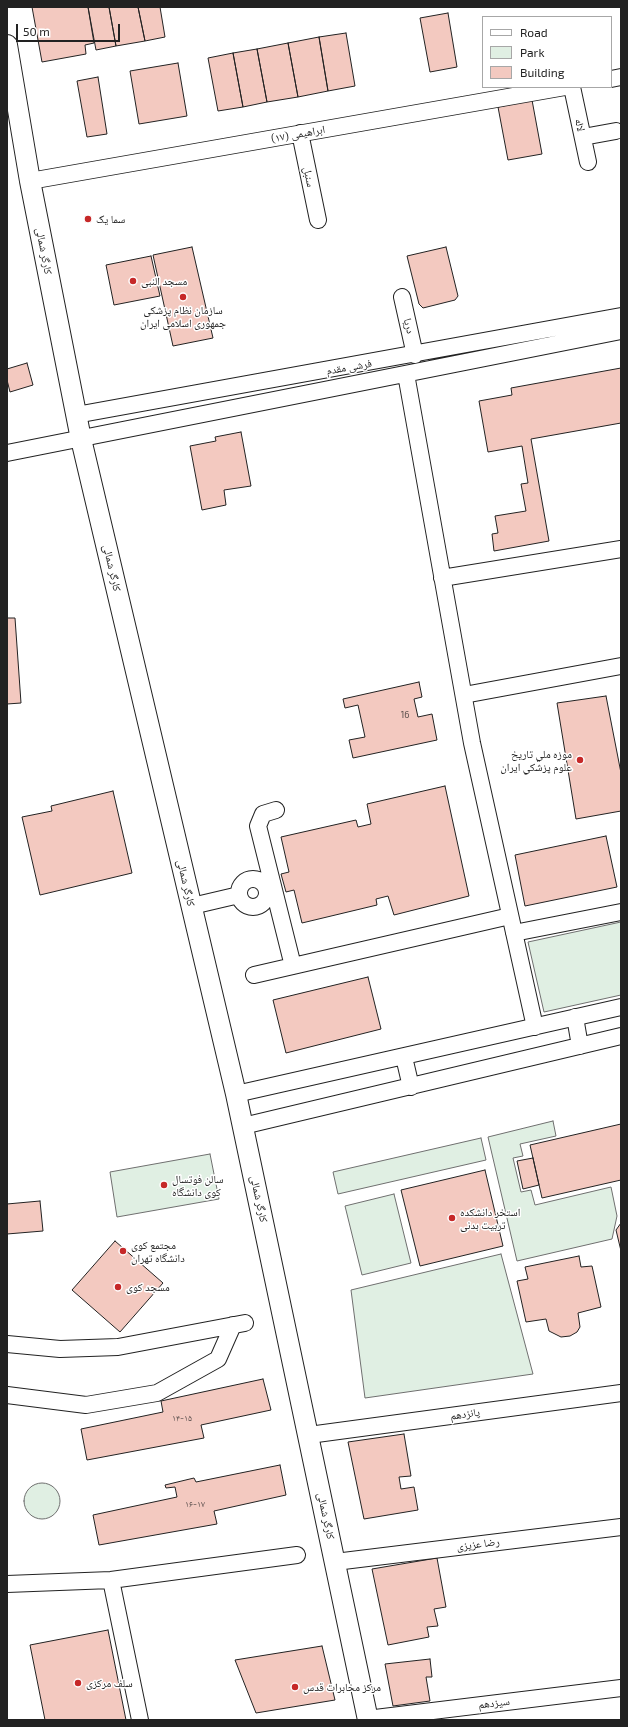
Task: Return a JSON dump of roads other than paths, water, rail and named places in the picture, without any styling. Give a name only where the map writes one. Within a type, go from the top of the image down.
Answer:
[{"type":"main road","name":"کارگر شمالی","points":[[7,45],[30,180],[81,439],[236,1094],[368,1719]]},
{"type":"street","name":"ابراهیمی (۱۷)","points":[[30,180],[559,88]]},
{"type":"street","name":"لاله","points":[[572,88],[588,162]]},
{"type":"street","points":[[582,137],[616,131]]},
{"type":"street","name":"سنبل","points":[[300,133],[318,220]]},
{"type":"street","name":"دریا","points":[[402,297],[415,355]]},
{"type":"street","name":"فرشی مقدم","points":[[76,415],[415,355],[621,316]]},
{"type":"street","name":"فرشی مقدم","points":[[7,453],[621,331]]},
{"type":"street","points":[[406,374],[464,695],[510,916],[535,1027]]},
{"type":"street","points":[[442,578],[621,549]]},
{"type":"street","points":[[464,695],[621,666]]},
{"type":"street","points":[[276,810],[263,814],[258,826],[270,888],[293,966]]},
{"type":"street","points":[[192,906],[239,895],[240,900],[247,907],[256,908],[261,906],[267,899],[270,888]]},
{"type":"street","points":[[514,933],[621,912]]},
{"type":"street","points":[[254,975],[510,916]]},
{"type":"street","points":[[236,1094],[621,1007]]},
{"type":"street","points":[[575,1017],[580,1046]]},
{"type":"street","points":[[243,1126],[621,1036]]},
{"type":"street","points":[[404,1057],[411,1087]]},
{"type":"street","points":[[7,1344],[60,1349],[118,1348],[239,1324],[218,1359],[157,1393],[86,1405],[7,1395]]},
{"type":"street","name":"پانزدهم","points":[[309,1435],[621,1393]]},
{"type":"street","name":"رضا عزیزی","points":[[335,1562],[621,1527]]},
{"type":"street","points":[[7,1584],[111,1580],[297,1555]]},
{"type":"street","points":[[111,1580],[140,1720]]},
{"type":"street","name":"سیزدهم","points":[[368,1719],[621,1688]]},
{"type":"place","name":"سما یک","points":[[88,219]]},
{"type":"place","name":"مسجد النبی","points":[[133,281]]},
{"type":"place","name":"سازمان نظام پزشکی جمهوری اسلامی ایران","points":[[183,297]]},
{"type":"place","name":"موزه ملي تاريخ علوم پزشكي ايران","points":[[580,760]]},
{"type":"place","name":"سالن فوتسال کوی دانشگاه","points":[[164,1185]]},
{"type":"place","name":"استخر دانشکده تربیت بدنی","points":[[452,1218]]},
{"type":"place","name":"مجتمع کوی دانشگاه تهران","points":[[123,1251]]},
{"type":"place","name":"مسجد کوی","points":[[118,1287]]},
{"type":"place","name":"سلف مرکزی","points":[[78,1683]]},
{"type":"place","name":"مرکز مخابرات قدس","points":[[295,1687]]}]
